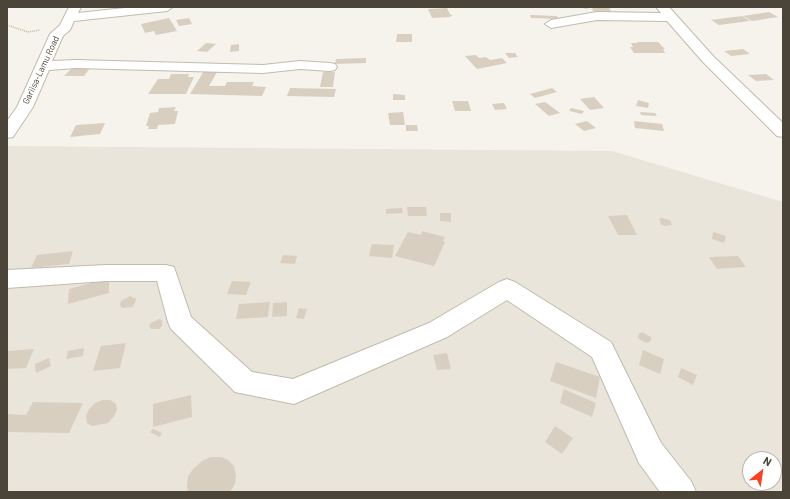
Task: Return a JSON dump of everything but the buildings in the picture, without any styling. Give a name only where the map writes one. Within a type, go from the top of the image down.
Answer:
[{"type":"street","points":[[69,17],[167,7]]},
{"type":"street","points":[[551,24],[598,16],[666,12],[708,59],[783,132]]},
{"type":"street","name":"Gariisa-Lamu Road","points":[[7,133],[25,107],[57,34],[69,17]]},
{"type":"street","points":[[43,66],[76,64],[263,69],[300,65],[330,67]]},
{"type":"street","points":[[7,279],[106,273],[166,273],[180,322],[245,383],[294,392],[438,330],[507,288],[602,350],[650,453],[680,492]]},
{"type":"path","points":[[7,25],[28,32],[69,17]]},
{"type":"shaded area","points":[[7,146],[612,151],[783,202],[783,492],[7,492]]}]
